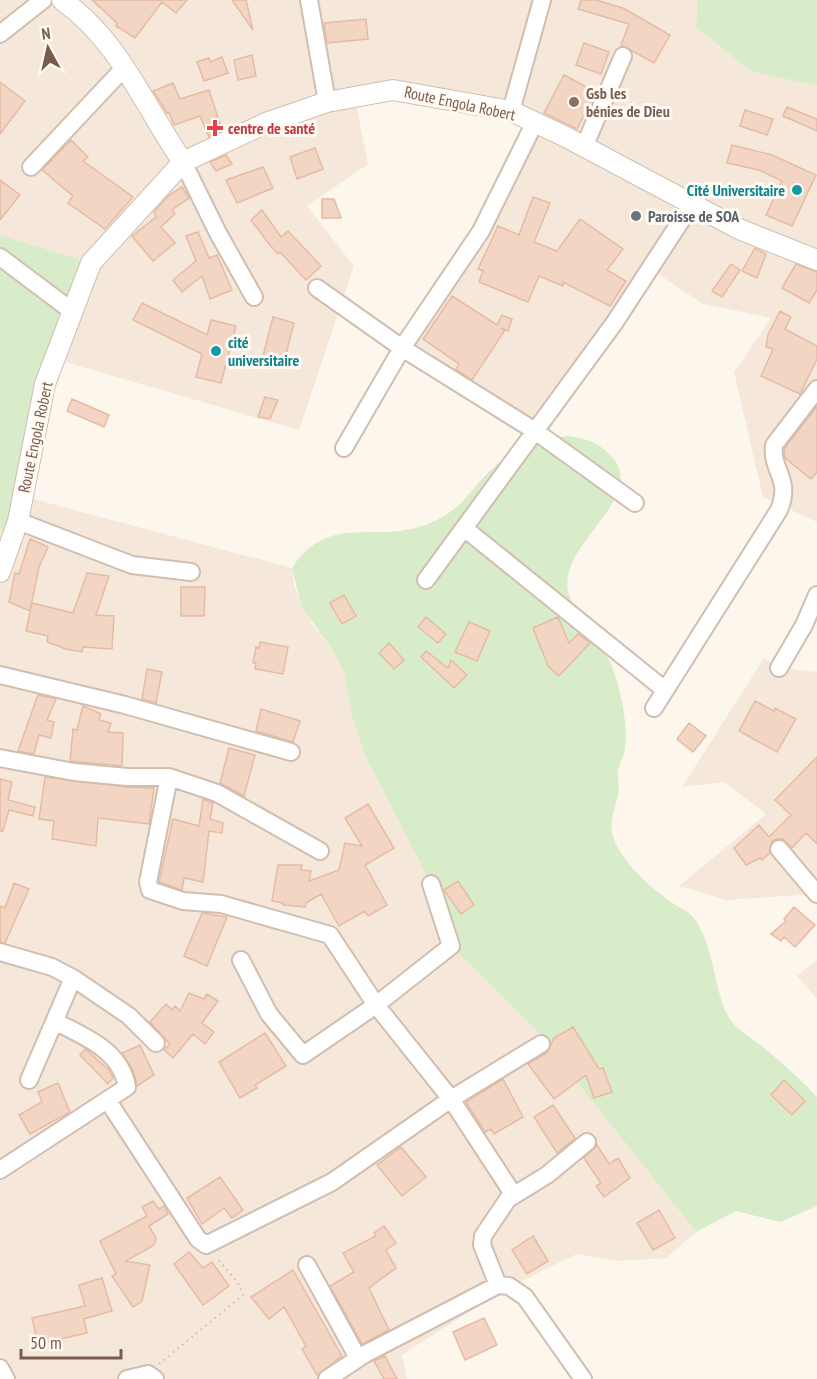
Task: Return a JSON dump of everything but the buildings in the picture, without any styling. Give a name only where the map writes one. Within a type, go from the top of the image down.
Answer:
[{"type":"street","points":[[0,34],[42,0]]},
{"type":"street","points":[[62,0],[109,43],[125,67],[159,128],[183,162],[218,233],[254,297]]},
{"type":"street","points":[[309,0],[327,102]]},
{"type":"street","points":[[511,111],[542,0]]},
{"type":"street","points":[[584,147],[623,56]]},
{"type":"street","points":[[32,167],[125,67]]},
{"type":"street","name":"Route Engola Robert","points":[[0,572],[45,384],[91,263],[183,162],[266,123],[327,102],[393,90],[511,111],[739,228],[817,260]]},
{"type":"street","points":[[344,448],[402,348],[481,231],[536,122]]},
{"type":"street","points":[[426,580],[615,322],[692,204]]},
{"type":"street","points":[[0,257],[72,311]]},
{"type":"street","points":[[317,288],[402,348],[536,431],[635,503]]},
{"type":"street","points":[[654,708],[779,510],[785,487],[773,454],[774,445],[817,389]]},
{"type":"street","points":[[464,528],[665,690]]},
{"type":"street","points":[[10,530],[132,565],[191,572]]},
{"type":"street","points":[[779,668],[804,625],[817,595]]},
{"type":"street","points":[[0,675],[125,705],[291,752]]},
{"type":"street","points":[[0,758],[74,772],[127,777],[169,777],[217,793],[320,851]]},
{"type":"street","points":[[169,777],[148,882],[150,890],[183,901],[221,904],[330,935],[376,1005],[451,1100],[513,1194]]},
{"type":"street","points":[[779,849],[817,894]]},
{"type":"street","points":[[241,960],[269,1014],[303,1055],[376,1005],[451,946],[431,884]]},
{"type":"street","points":[[0,951],[52,967],[73,978],[87,990],[129,1016],[156,1043]]},
{"type":"street","points":[[29,1080],[56,1022],[73,978]]},
{"type":"street","points":[[0,1170],[127,1087],[118,1062],[94,1041],[56,1022]]},
{"type":"street","points":[[108,1101],[198,1239],[206,1245],[332,1182],[451,1100],[541,1044]]},
{"type":"street","points":[[498,1285],[482,1245],[483,1236],[513,1194],[547,1174],[587,1142]]},
{"type":"street","points":[[307,1265],[358,1358]]},
{"type":"street","points":[[327,1379],[358,1358],[498,1285],[509,1286],[525,1297],[551,1338],[583,1379]]},
{"type":"street","points":[[0,1368],[6,1379]]},
{"type":"street","points":[[127,1379],[151,1376]]},
{"type":"path","points":[[151,1376],[243,1295],[238,1283],[206,1245]]},
{"type":"shaded area","points":[[0,0],[697,0],[696,27],[750,71],[817,86],[817,522],[763,497],[734,372],[771,318],[703,304],[652,270],[536,428],[406,346],[535,123],[510,112],[354,95],[368,164],[307,206],[354,266],[299,430],[55,359],[90,263],[0,235]]},
{"type":"shaded area","points":[[22,496],[292,568],[295,588],[312,624],[337,656],[345,675],[352,716],[365,755],[431,884],[451,946],[535,1029],[696,1232],[666,1258],[616,1261],[577,1254],[501,1291],[402,1355],[407,1379],[0,1379],[0,529],[11,534]]},
{"type":"shaded area","points":[[764,658],[779,668],[817,672],[817,898],[814,894],[726,900],[679,886],[766,814],[724,782],[682,787]]},
{"type":"shaded area","points":[[817,960],[817,999],[797,976]]},
{"type":"green space","points":[[697,0],[817,0],[817,86],[750,71],[696,27]]},
{"type":"green space","points":[[0,235],[91,263],[11,534],[0,529]]},
{"type":"green space","points":[[567,436],[601,447],[611,456],[620,472],[619,488],[612,504],[576,555],[569,573],[568,591],[571,601],[612,666],[622,704],[626,732],[625,749],[618,771],[619,789],[612,833],[622,854],[637,873],[665,898],[693,917],[706,942],[721,999],[732,1022],[785,1065],[817,1097],[817,1206],[780,1222],[736,1211],[696,1232],[535,1029],[451,946],[431,884],[365,755],[352,716],[345,675],[337,657],[302,607],[292,568],[306,551],[322,540],[355,533],[409,530],[428,524],[459,505],[496,465],[512,454],[538,442]]},
{"type":"place","name":"Gsb les bénies de Dieu","points":[[574,102]]},
{"type":"place","name":"centre de santé","points":[[215,128]]},
{"type":"place","name":"Cité Universitaire","points":[[797,190]]},
{"type":"place","name":"Paroisse de SOA","points":[[636,216]]},
{"type":"place","name":"cité universitaire","points":[[216,351]]}]
